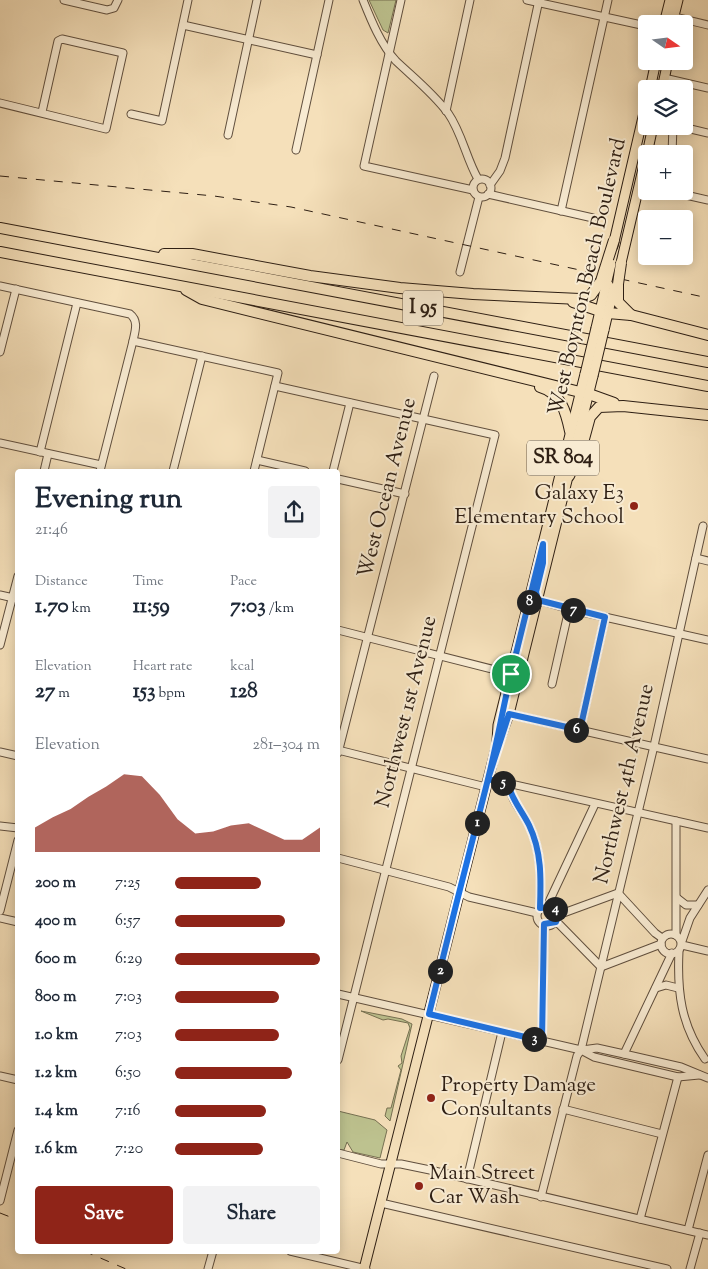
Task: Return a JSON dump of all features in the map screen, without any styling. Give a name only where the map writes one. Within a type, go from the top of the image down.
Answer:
[{"type":"highway","name":"I 95","points":[[0,228],[708,362]]},
{"type":"highway","points":[[614,240],[610,282],[618,302],[631,315]]},
{"type":"highway","name":"I 95","points":[[0,252],[708,386]]},
{"type":"highway","points":[[138,254],[192,254],[301,275],[400,288],[554,299],[582,303],[604,312],[631,315],[708,335]]},
{"type":"highway","points":[[554,299],[584,298],[610,282],[621,263]]},
{"type":"highway","points":[[179,286],[202,299],[584,393],[623,406]]},
{"type":"highway","points":[[511,376],[545,388],[555,395],[565,411],[570,431]]},
{"type":"highway","points":[[569,476],[581,450],[592,412],[606,406],[623,406],[708,415]]},
{"type":"main road","points":[[666,15],[670,0]]},
{"type":"main road","points":[[677,15],[678,0]]},
{"type":"main road","points":[[678,15],[683,0]]},
{"type":"main road","points":[[664,78],[666,70]]},
{"type":"main road","name":"West Boynton Beach Boulevard","points":[[614,240],[641,135]]},
{"type":"main road","name":"West Boynton Beach Boulevard","points":[[621,263],[638,193]]},
{"type":"main road","name":"West Boynton Beach Boulevard","points":[[496,750],[498,725],[570,431],[589,375],[610,282]]},
{"type":"main road","name":"West Boynton Beach Boulevard","points":[[429,1014],[496,750],[509,714],[569,476],[584,393]]},
{"type":"main road","points":[[538,600],[536,592],[543,563],[543,544]]},
{"type":"main road","name":"SR 804","points":[[365,1269],[429,1014]]},
{"type":"street","points":[[64,0],[107,10],[114,8],[118,0]]},
{"type":"street","points":[[131,114],[162,121],[188,0]]},
{"type":"street","points":[[228,135],[258,0]]},
{"type":"street","points":[[296,150],[329,0]]},
{"type":"street","points":[[363,0],[389,52],[446,110],[462,138],[470,166],[478,179]]},
{"type":"street","points":[[401,0],[364,166],[473,190],[479,197]]},
{"type":"street","points":[[446,110],[470,0]]},
{"type":"street","points":[[527,0],[539,1],[638,24]]},
{"type":"street","points":[[561,211],[608,0]]},
{"type":"street","points":[[488,194],[490,185],[500,171],[504,158],[539,1]]},
{"type":"street","points":[[693,24],[708,25]]},
{"type":"street","points":[[183,25],[317,55]]},
{"type":"street","points":[[0,103],[106,129],[123,53],[62,39],[58,41],[42,112]]},
{"type":"street","points":[[664,78],[708,88]]},
{"type":"street","points":[[693,130],[708,133]]},
{"type":"street","points":[[473,190],[474,182],[478,179]]},
{"type":"street","points":[[478,179],[487,180],[490,185]]},
{"type":"street","points":[[479,197],[488,194],[593,218]]},
{"type":"street","points":[[460,272],[479,197]]},
{"type":"street","points":[[693,197],[708,200]]},
{"type":"street","points":[[0,286],[130,314],[135,318],[136,324],[101,468],[0,443]]},
{"type":"street","points":[[0,352],[16,289]]},
{"type":"street","points":[[40,452],[77,303]]},
{"type":"street","points":[[133,341],[278,373],[255,469]]},
{"type":"street","points":[[174,469],[202,356]]},
{"type":"street","name":"West Ocean Avenue","points":[[340,743],[434,376]]},
{"type":"street","points":[[276,386],[423,420]]},
{"type":"street","points":[[334,469],[350,403]]},
{"type":"street","name":"Northwest 1st Avenue","points":[[340,1052],[495,435],[423,420]]},
{"type":"street","points":[[44,469],[48,454]]},
{"type":"street","points":[[257,460],[296,469]]},
{"type":"street","points":[[340,479],[405,494]]},
{"type":"street","name":"Northwest 4th Avenue","points":[[541,1197],[576,1056],[582,1050],[654,746],[703,526]]},
{"type":"street","points":[[696,558],[708,561]]},
{"type":"street","points":[[0,595],[15,599],[0,645]]},
{"type":"street","points":[[538,600],[569,609],[708,640]]},
{"type":"street","points":[[552,684],[569,609]]},
{"type":"street","points":[[580,730],[605,617]]},
{"type":"street","points":[[340,631],[511,674]]},
{"type":"street","points":[[509,714],[708,759]]},
{"type":"street","points":[[340,751],[488,783],[508,784],[708,828]]},
{"type":"street","points":[[0,752],[15,755]]},
{"type":"street","points":[[508,784],[510,794],[529,826],[539,854],[541,909]]},
{"type":"street","points":[[596,804],[541,909],[538,920],[544,924],[551,925],[557,918],[618,894],[662,941],[664,950],[679,948],[708,951]]},
{"type":"street","points":[[676,820],[678,988],[685,1021],[705,1059]]},
{"type":"street","points":[[0,826],[15,828]]},
{"type":"street","points":[[0,911],[15,852]]},
{"type":"street","points":[[340,858],[449,887],[469,897],[541,909],[555,909],[557,918],[601,967],[662,941],[669,934],[676,935]]},
{"type":"street","points":[[624,1054],[656,988],[679,948],[698,905],[708,890]]},
{"type":"street","points":[[677,898],[686,904],[698,905]]},
{"type":"street","points":[[0,918],[15,921]]},
{"type":"street","points":[[542,1041],[544,924]]},
{"type":"street","points":[[656,988],[666,985],[678,988]]},
{"type":"street","points":[[340,995],[582,1050],[594,1057],[678,1077],[699,1076]]},
{"type":"street","points":[[467,1179],[502,1032]]},
{"type":"street","points":[[582,1050],[597,1048],[681,1067],[699,1076],[708,1078]]},
{"type":"street","points":[[0,1076],[15,1079]]},
{"type":"street","points":[[640,1219],[678,1077]]},
{"type":"street","points":[[563,1109],[662,1134]]},
{"type":"street","points":[[0,1201],[15,1142]]},
{"type":"street","points":[[340,1154],[381,1164],[391,1164],[467,1179],[708,1235]]},
{"type":"street","points":[[688,1230],[708,1155]]},
{"type":"street","points":[[381,1203],[667,1269]]},
{"type":"street","points":[[690,1269],[700,1233]]},
{"type":"street","points":[[208,1269],[212,1254]]},
{"type":"street","points":[[302,1254],[365,1269]]},
{"type":"green space","points":[[369,0],[396,0],[388,33],[383,30]]},
{"type":"green space","points":[[361,1011],[402,1019],[412,1024],[390,1121],[385,1116],[387,1108],[391,1108],[401,1070],[398,1066],[402,1063],[401,1056],[410,1028],[408,1023],[388,1019],[383,1020]]},
{"type":"green space","points":[[340,1111],[375,1120],[387,1130],[380,1158],[353,1152],[347,1142],[344,1150],[340,1150]]},
{"type":"railway","points":[[0,176],[214,196],[291,207],[708,298]]},
{"type":"railway","points":[[0,1213],[15,1219]]},
{"type":"railway","points":[[91,1254],[126,1269]]},
{"type":"place","name":"Galaxy E3 Elementary School","points":[[634,506]]},
{"type":"place","name":"Property Damage Consultants","points":[[431,1098]]},
{"type":"place","name":"Main Street Car Wash","points":[[419,1186]]},
{"type":"route","points":[[511,674],[498,725],[496,750],[491,770],[488,779],[456,905],[429,1014],[542,1041],[544,924],[551,925],[556,922],[558,913],[552,907],[544,906],[540,908],[540,859],[538,849],[524,816],[510,794],[508,784],[488,779],[496,750],[509,714],[580,730],[605,617],[538,600],[536,592],[543,563],[543,544],[511,674]]}]
